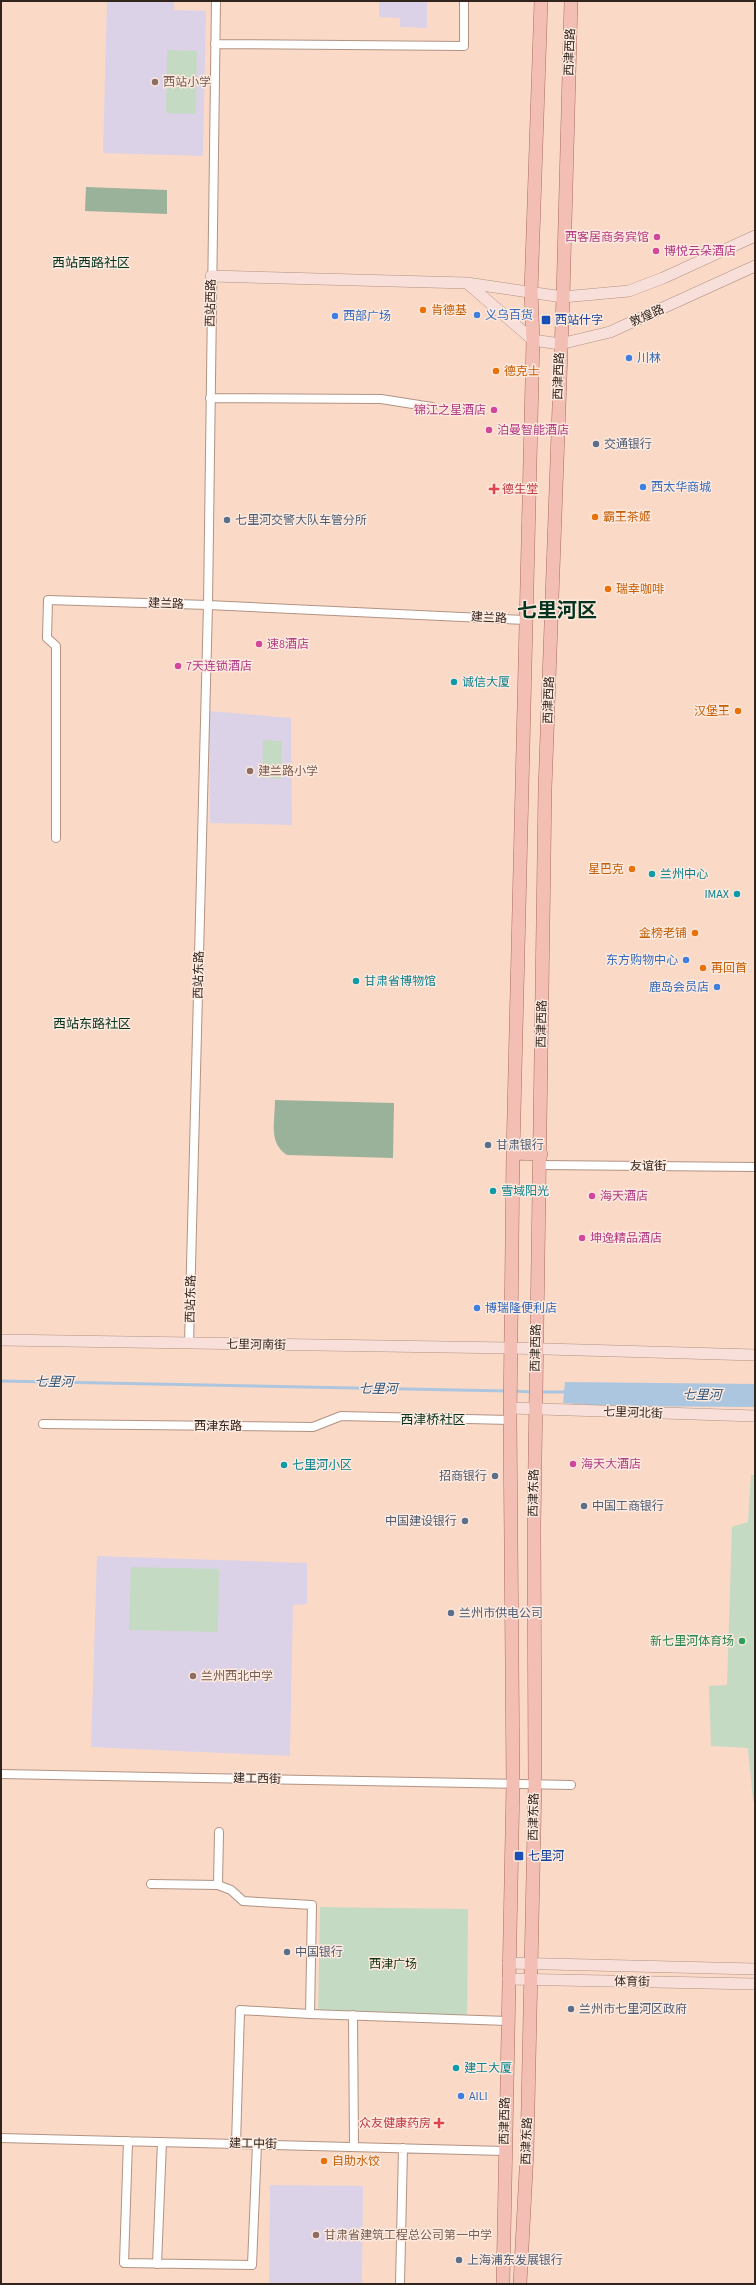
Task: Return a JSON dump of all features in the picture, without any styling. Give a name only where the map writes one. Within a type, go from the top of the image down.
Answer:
[{"type":"main road","name":"西津西路","points":[[510,1409],[513,1153],[533,340],[531,292],[541,1]]},
{"type":"main road","name":"西津西路","points":[[535,1404],[541,1160],[545,789],[560,344],[563,297],[571,1]]},
{"type":"main road","points":[[513,1153],[541,1160]]},
{"type":"main road","name":"西津东路","points":[[520,2284],[527,2152],[535,1784],[535,1404]]},
{"type":"main road","name":"西津东路","points":[[508,1961],[512,1784],[510,1409]]},
{"type":"main road","name":"西津西路","points":[[503,2284],[508,1961]]},
{"type":"street","name":"西站西路","points":[[208,605],[211,276],[216,1]]},
{"type":"street","points":[[215,44],[464,46],[464,1]]},
{"type":"street","points":[[211,276],[467,283],[563,297],[629,291],[662,278],[755,236]]},
{"type":"street","name":"敦煌路","points":[[533,340],[560,344],[610,332],[755,266]]},
{"type":"street","points":[[467,283],[533,340]]},
{"type":"street","points":[[210,398],[381,399],[432,407]]},
{"type":"street","name":"建兰路","points":[[56,838],[56,646],[47,638],[48,600],[208,605],[526,620]]},
{"type":"street","name":"西站东路","points":[[189,1344],[208,605]]},
{"type":"street","name":"友谊街","points":[[541,1160],[755,1167]]},
{"type":"street","name":"七里河南街","points":[[1,1340],[511,1348]]},
{"type":"street","points":[[511,1348],[755,1355]]},
{"type":"street","name":"七里河北街","points":[[510,1409],[535,1404],[755,1416]]},
{"type":"street","name":"西津东路","points":[[43,1424],[313,1426],[341,1416],[510,1409]]},
{"type":"street","name":"建工西街","points":[[1,1774],[571,1785]]},
{"type":"street","points":[[218,1885],[219,1832]]},
{"type":"street","points":[[151,1884],[218,1885],[231,1890],[243,1901],[312,1905],[310,2014]]},
{"type":"street","name":"体育街","points":[[508,1961],[531,1964],[755,1969]]},
{"type":"street","name":"体育街","points":[[508,1979],[755,1984]]},
{"type":"street","points":[[236,2144],[240,2010],[507,2021]]},
{"type":"street","points":[[354,2015],[354,2147]]},
{"type":"street","name":"建工中街","points":[[1,2138],[504,2151]]},
{"type":"street","points":[[128,2141],[124,2263],[157,2264],[252,2265],[257,2144]]},
{"type":"street","points":[[157,2264],[162,2142]]},
{"type":"street","points":[[400,2284],[403,2148]]},
{"type":"shaded area","name":"西站小学","points":[[107,1],[174,1],[174,10],[206,11],[203,156],[103,153]]},
{"type":"shaded area","points":[[379,1],[427,1],[427,28],[400,27],[400,18],[379,17]]},
{"type":"shaded area","name":"建兰路小学","points":[[209,711],[291,718],[292,825],[210,823]]},
{"type":"shaded area","name":"兰州西北中学","points":[[97,1556],[307,1563],[307,1604],[293,1605],[290,1756],[91,1747]]},
{"type":"shaded area","name":"甘肃省建筑工程总公司第一中学","points":[[270,2185],[363,2186],[362,2284],[269,2284]]},
{"type":"green space","points":[[167,50],[197,51],[196,114],[166,113]]},
{"type":"green space","points":[[86,187],[167,190],[167,214],[85,211]]},
{"type":"green space","points":[[263,740],[282,741],[281,779],[262,778]]},
{"type":"green space","points":[[275,1100],[394,1103],[393,1158],[287,1155],[281,1150],[275,1138]]},
{"type":"green space","name":"新七里河体育场","points":[[751,1475],[755,1475],[755,1801],[753,1801],[748,1748],[711,1746],[709,1686],[727,1685],[732,1527],[748,1522]]},
{"type":"green space","points":[[131,1567],[219,1569],[218,1632],[129,1630]]},
{"type":"green space","name":"西津广场","points":[[320,1907],[468,1909],[467,2020],[318,2018]]},
{"type":"water","points":[[565,1382],[755,1384],[755,1407],[603,1406],[563,1403]]},
{"type":"waterway","name":"七里河","points":[[1,1381],[507,1391]]},
{"type":"waterway","name":"七里河","points":[[513,1391],[533,1392]]},
{"type":"waterway","name":"七里河","points":[[539,1392],[567,1392]]},
{"type":"place","name":"西站小学","points":[[155,82]]},
{"type":"place","name":"西客居商务宾馆","points":[[657,237]]},
{"type":"place","name":"博悦云朵酒店","points":[[656,251]]},
{"type":"place","name":"肯德基","points":[[423,310]]},
{"type":"place","name":"义乌百货","points":[[477,315]]},
{"type":"place","name":"西部广场","points":[[335,316]]},
{"type":"place","name":"西站什字","points":[[546,320]]},
{"type":"place","name":"川林","points":[[629,358]]},
{"type":"place","name":"德克士","points":[[496,371]]},
{"type":"place","name":"锦江之星酒店","points":[[494,410]]},
{"type":"place","name":"泊曼智能酒店","points":[[489,430]]},
{"type":"place","name":"交通银行","points":[[596,444]]},
{"type":"place","name":"西太华商城","points":[[643,487]]},
{"type":"place","name":"德生堂","points":[[494,489]]},
{"type":"place","name":"霸王茶姬","points":[[595,517]]},
{"type":"place","name":"七里河交警大队车管分所","points":[[227,520]]},
{"type":"place","name":"瑞幸咖啡","points":[[608,589]]},
{"type":"place","name":"速8酒店","points":[[259,644]]},
{"type":"place","name":"7天连锁酒店","points":[[178,666]]},
{"type":"place","name":"诚信大厦","points":[[454,682]]},
{"type":"place","name":"汉堡王","points":[[738,711]]},
{"type":"place","name":"建兰路小学","points":[[250,771]]},
{"type":"place","name":"星巴克","points":[[632,869]]},
{"type":"place","name":"兰州中心","points":[[652,874]]},
{"type":"place","name":"IMAX","points":[[737,894]]},
{"type":"place","name":"金榜老铺","points":[[695,933]]},
{"type":"place","name":"东方购物中心","points":[[686,960]]},
{"type":"place","name":"再回首","points":[[703,968]]},
{"type":"place","name":"甘肃省博物馆","points":[[356,981]]},
{"type":"place","name":"鹿岛会员店","points":[[717,987]]},
{"type":"place","name":"甘肃银行","points":[[488,1145]]},
{"type":"place","name":"雪域阳光","points":[[493,1191]]},
{"type":"place","name":"海天酒店","points":[[592,1196]]},
{"type":"place","name":"坤逸精品酒店","points":[[582,1238]]},
{"type":"place","name":"博瑞隆便利店","points":[[477,1308]]},
{"type":"place","name":"海天大酒店","points":[[573,1464]]},
{"type":"place","name":"七里河小区","points":[[284,1465]]},
{"type":"place","name":"招商银行","points":[[495,1476]]},
{"type":"place","name":"中国工商银行","points":[[584,1506]]},
{"type":"place","name":"中国建设银行","points":[[465,1521]]},
{"type":"place","name":"兰州市供电公司","points":[[451,1613]]},
{"type":"place","name":"新七里河体育场","points":[[742,1641]]},
{"type":"place","name":"兰州西北中学","points":[[193,1676]]},
{"type":"place","name":"七里河","points":[[519,1856]]},
{"type":"place","name":"中国银行","points":[[287,1952]]},
{"type":"place","name":"兰州市七里河区政府","points":[[571,2009]]},
{"type":"place","name":"建工大厦","points":[[456,2068]]},
{"type":"place","name":"AILI","points":[[461,2096]]},
{"type":"place","name":"众友健康药房","points":[[439,2123]]},
{"type":"place","name":"自助水饺","points":[[324,2161]]},
{"type":"place","name":"甘肃省建筑工程总公司第一中学","points":[[316,2235]]},
{"type":"place","name":"上海浦东发展银行","points":[[459,2260]]},
{"type":"district","name":"西站西路社区","points":[[91,263]]},
{"type":"district","name":"七里河区","points":[[557,611]]},
{"type":"district","name":"西站东路社区","points":[[92,1024]]},
{"type":"district","name":"西津桥社区","points":[[433,1420]]}]
